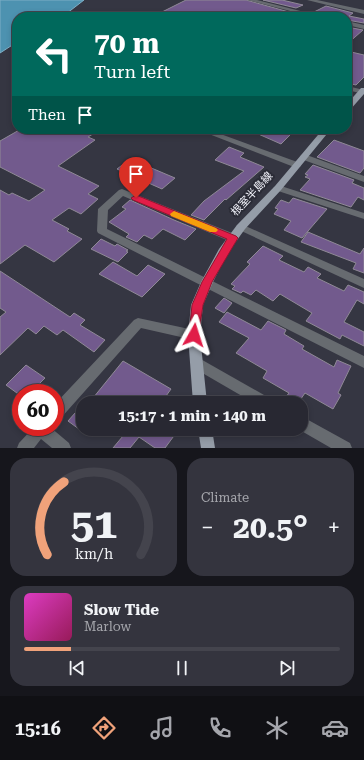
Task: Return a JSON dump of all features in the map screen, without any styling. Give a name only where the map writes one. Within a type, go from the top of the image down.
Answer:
[{"type":"main road","points":[[352,103],[363,91]]},
{"type":"main road","name":"根室半島線","points":[[199,396],[194,335],[198,305],[207,282],[223,252],[241,227],[278,188],[324,134]]},
{"type":"main road","points":[[206,436],[208,448]]},
{"type":"street","points":[[250,0],[300,12]]},
{"type":"street","points":[[292,10],[309,0],[364,12]]},
{"type":"street","points":[[352,24],[364,27]]},
{"type":"street","points":[[352,89],[363,91]]},
{"type":"street","points":[[216,134],[300,161],[364,179]]},
{"type":"street","points":[[278,188],[364,216]]},
{"type":"street","points":[[233,238],[122,192],[103,209],[102,231],[207,282],[364,362]]},
{"type":"street","points":[[241,227],[364,284]]},
{"type":"street","points":[[64,404],[138,323],[194,335]]},
{"type":"street","points":[[197,363],[254,396]]},
{"type":"street","points":[[308,427],[345,448]]},
{"type":"street","points":[[24,448],[35,436]]},
{"type":"street","points":[[51,436],[64,448]]},
{"type":"water","points":[[0,0],[84,0],[68,12],[12,12],[12,45],[0,53]]},
{"type":"building","points":[[186,0],[246,0],[289,12],[162,12]]},
{"type":"building","points":[[263,0],[282,0],[303,5],[296,8]]},
{"type":"building","points":[[326,6],[349,12],[314,12]]},
{"type":"building","points":[[352,17],[364,19],[364,23],[352,21]]},
{"type":"building","points":[[352,28],[363,30],[352,40]]},
{"type":"building","points":[[352,52],[364,55],[364,77],[356,85],[352,84]]},
{"type":"building","points":[[12,134],[93,134],[88,137],[95,140],[58,166],[99,186],[88,194],[98,199],[81,214],[69,208],[52,220],[69,229],[67,231],[82,239],[54,262],[25,245],[0,264],[0,190],[9,195],[12,193],[29,201],[45,190],[0,167],[0,141]]},
{"type":"building","points":[[258,134],[291,134],[281,144]]},
{"type":"building","points":[[334,140],[364,151],[364,168],[360,173],[317,157]]},
{"type":"building","points":[[229,147],[244,153],[240,157],[264,167],[226,200],[225,199],[204,220],[191,215],[204,201],[244,171],[215,160]]},
{"type":"building","points":[[130,159],[175,178],[162,189],[117,169]]},
{"type":"building","points":[[313,165],[354,180],[352,183],[364,188],[364,200],[358,197],[351,207],[300,190],[310,179],[305,177],[308,175],[305,174]]},
{"type":"building","points":[[293,198],[327,209],[302,238],[284,230],[291,221],[274,214],[278,209],[275,208],[281,200],[289,203]]},
{"type":"building","points":[[130,200],[196,229],[185,240],[163,229],[152,239],[144,235],[137,242],[126,237],[129,234],[109,222],[126,209],[122,207]]},
{"type":"building","points":[[308,232],[360,254],[364,248],[364,273],[353,269],[356,263],[301,242]]},
{"type":"building","points":[[101,239],[115,246],[117,244],[128,250],[126,251],[128,252],[118,262],[91,249]]},
{"type":"building","points":[[263,246],[283,256],[279,260],[304,272],[308,267],[321,274],[317,278],[344,291],[348,285],[364,292],[364,304],[357,300],[344,322],[364,332],[364,346],[342,335],[340,339],[306,321],[312,313],[280,294],[273,301],[256,290],[251,295],[243,291],[241,293],[232,289],[235,286],[231,284],[250,264],[247,262]]},
{"type":"building","points":[[113,262],[137,276],[148,265],[165,274],[142,297],[99,274]]},
{"type":"building","points":[[0,271],[70,317],[74,313],[85,320],[80,325],[105,340],[94,352],[63,330],[57,335],[44,326],[36,334],[28,328],[0,355],[0,317],[6,312],[0,308]]},
{"type":"building","points":[[224,298],[232,303],[224,313],[215,308]]},
{"type":"building","points":[[227,312],[261,330],[268,321],[286,330],[284,334],[304,346],[302,349],[334,367],[337,360],[351,366],[338,393],[341,395],[333,409],[305,393],[303,396],[287,396],[289,393],[263,378],[267,371],[236,353],[249,338],[219,322]]},
{"type":"building","points":[[123,361],[171,389],[166,396],[95,396]]},
{"type":"building","points":[[26,365],[45,378],[39,384],[12,384],[12,389],[6,385]]},
{"type":"building","points":[[76,412],[76,427],[68,421]]},
{"type":"building","points":[[123,436],[174,436],[165,448],[155,448],[139,437],[130,448],[113,448]]},
{"type":"slow traffic","points":[[174,214],[213,230]]},
{"type":"route","points":[[136,198],[233,238],[223,252],[207,282],[198,305],[194,335]]}]
